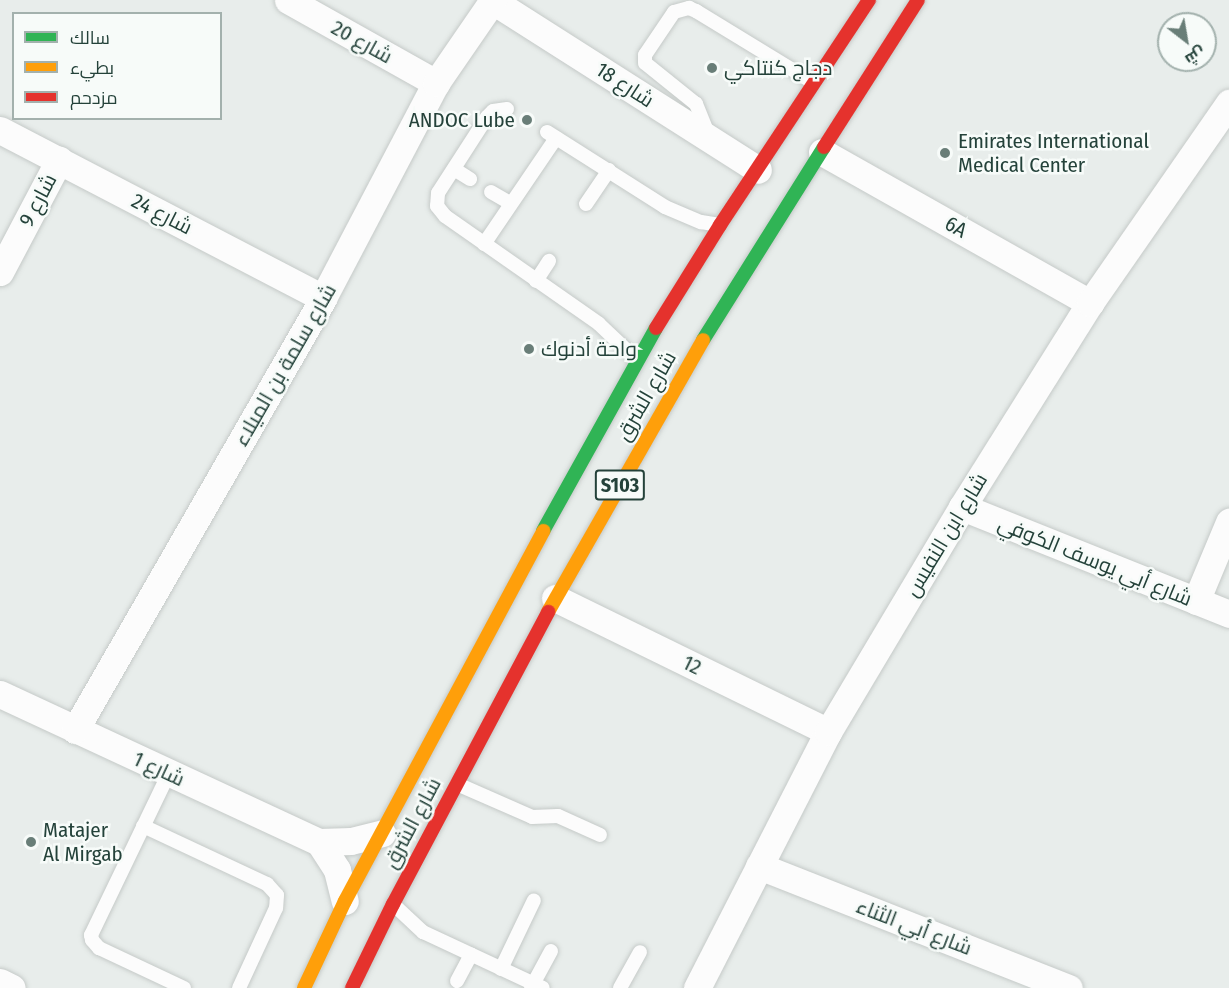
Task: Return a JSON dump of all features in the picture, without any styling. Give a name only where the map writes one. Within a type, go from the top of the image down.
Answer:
[{"type":"main road","name":"شارع الشرق","points":[[304,988],[345,901],[446,708],[637,359],[720,225],[869,0]]},
{"type":"main road","name":"شارع الشرق","points":[[352,988],[393,904],[555,598],[704,339],[918,0]]},
{"type":"street","name":"شارع 20","points":[[288,0],[436,83]]},
{"type":"street","name":"شارع سلمة بن الميلاء","points":[[75,730],[323,298],[436,83],[493,0]]},
{"type":"street","name":"شارع 18","points":[[493,0],[758,170]]},
{"type":"street","name":"شارع ابن النفيس","points":[[696,988],[828,732],[962,507],[1090,303],[1229,103]]},
{"type":"street","name":"شارع 24","points":[[0,130],[323,298]]},
{"type":"street","name":"6A","points":[[822,152],[1090,303]]},
{"type":"street","name":"شارع 9","points":[[0,272],[58,160]]},
{"type":"street","name":"شارع أبي يوسف الكوفي","points":[[962,507],[1229,614]]},
{"type":"street","points":[[1196,601],[1229,522]]},
{"type":"street","name":"12","points":[[555,598],[828,732]]},
{"type":"street","name":"شارع 1","points":[[0,694],[319,842]]},
{"type":"street","points":[[319,842],[351,841],[382,833]]},
{"type":"street","points":[[319,842],[337,870],[345,901]]},
{"type":"street","name":"شارع أبي الثناء","points":[[759,866],[1069,988]]},
{"type":"street","points":[[0,982],[12,988]]},
{"type":"lane","points":[[710,140],[696,104],[645,63],[645,55],[674,12],[689,8],[696,11],[814,83]]},
{"type":"lane","points":[[507,109],[493,111],[487,117],[438,194],[437,206],[440,212],[613,335],[637,359]]},
{"type":"lane","points":[[484,244],[551,135],[674,211],[701,222],[720,225]]},
{"type":"lane","points":[[454,169],[470,179]]},
{"type":"lane","points":[[586,204],[609,170]]},
{"type":"lane","points":[[491,192],[510,203]]},
{"type":"lane","points":[[536,281],[549,261]]},
{"type":"lane","points":[[169,773],[92,930],[92,940],[99,948],[184,988]]},
{"type":"lane","points":[[457,784],[532,817],[558,816],[600,835]]},
{"type":"lane","points":[[143,826],[267,884],[278,895],[276,908],[239,988]]},
{"type":"lane","points":[[501,969],[534,900]]},
{"type":"lane","points":[[393,904],[423,932],[536,987],[551,951]]},
{"type":"lane","points":[[620,988],[640,952]]},
{"type":"lane","points":[[457,981],[471,955]]},
{"type":"traffic: fast","points":[[703,340],[824,147]]},
{"type":"traffic: fast","points":[[543,531],[656,328]]},
{"type":"traffic: slow","points":[[548,612],[703,340]]},
{"type":"traffic: slow","points":[[304,988],[345,901],[543,531]]},
{"type":"traffic: jam","points":[[656,328],[720,225],[869,0]]},
{"type":"traffic: jam","points":[[824,147],[918,0]]},
{"type":"traffic: jam","points":[[352,988],[393,904],[548,612]]},
{"type":"place","name":"دجاج كنتاكي","points":[[712,68]]},
{"type":"place","name":"ANDOC Lube","points":[[527,120]]},
{"type":"place","name":"Emirates International Medical Center","points":[[945,153]]},
{"type":"place","name":"واحة أدنوك","points":[[529,349]]},
{"type":"place","name":"Matajer Al Mirgab","points":[[31,842]]}]
